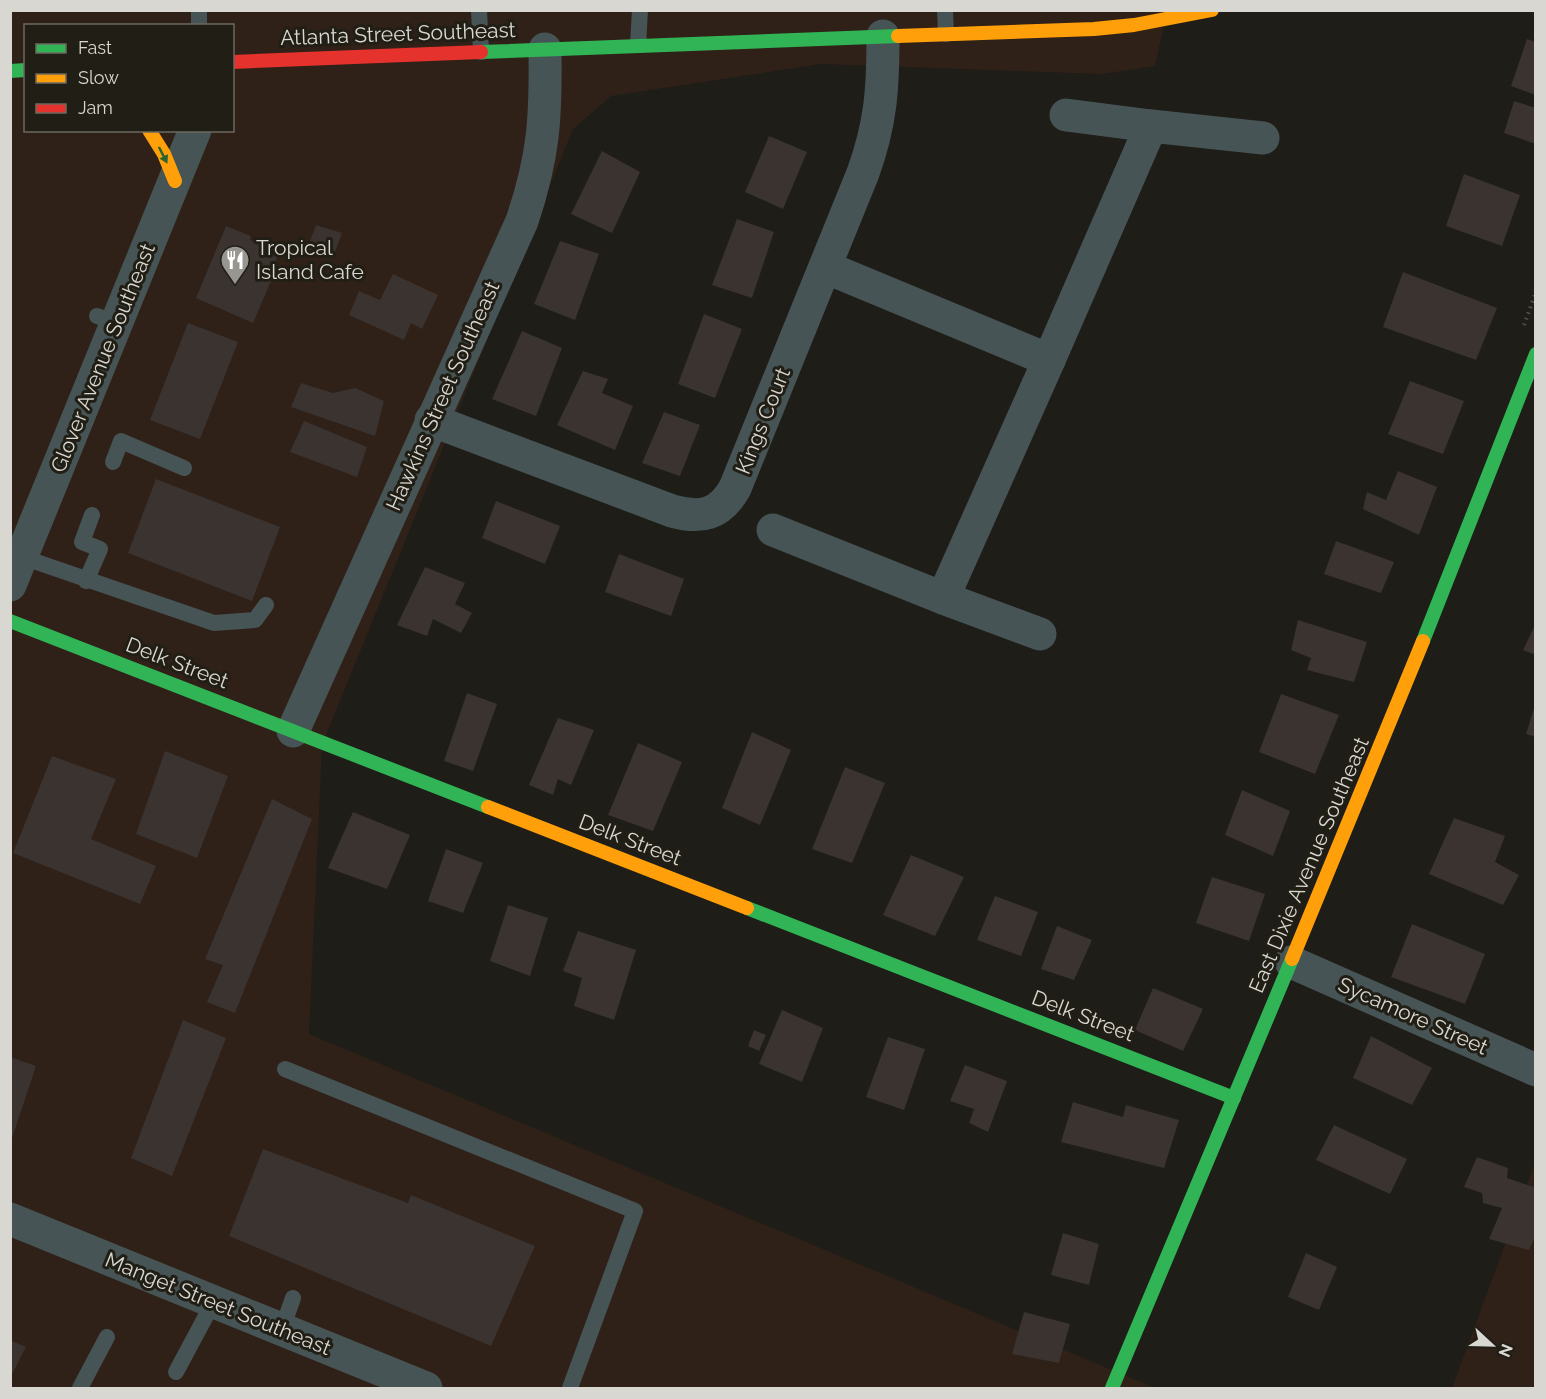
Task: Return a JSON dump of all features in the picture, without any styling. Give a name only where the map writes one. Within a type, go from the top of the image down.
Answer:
[{"type":"street","name":"Atlanta Street Southeast","points":[[234,62],[1094,29],[1134,25],[1212,10]]},
{"type":"street","name":"Kings Court","points":[[431,420],[672,511],[688,516],[717,511],[728,500],[735,488],[864,173],[879,124],[882,101],[883,36]]},
{"type":"street","name":"Hawkins Street Southeast","points":[[292,731],[522,221],[531,196],[543,147],[546,113],[545,49]]},
{"type":"street","points":[[1066,115],[1263,138]]},
{"type":"street","points":[[943,598],[1151,126]]},
{"type":"street","points":[[150,132],[164,154],[175,181]]},
{"type":"street","name":"Glover Avenue Southeast","points":[[16,571],[107,319],[175,181],[194,132]]},
{"type":"street","points":[[825,267],[1049,360]]},
{"type":"street","name":"East Dixie Avenue Southeast","points":[[1118,1386],[1234,1098],[1378,755],[1536,354]]},
{"type":"street","points":[[773,530],[1040,634]]},
{"type":"street","name":"Delk Street","points":[[10,621],[1234,1098]]},
{"type":"street","name":"Sycamore Street","points":[[1291,962],[1536,1070]]},
{"type":"street","name":"Manget Street Southeast","points":[[10,1219],[52,1244],[98,1245],[214,1301],[426,1389]]},
{"type":"lane","points":[[479,10],[482,51]]},
{"type":"lane","points":[[638,45],[640,10]]},
{"type":"lane","points":[[945,10],[946,34]]},
{"type":"lane","points":[[1093,10],[1094,29]]},
{"type":"lane","points":[[113,462],[121,441],[184,468]]},
{"type":"lane","points":[[86,581],[100,549],[82,542],[92,516]]},
{"type":"lane","points":[[16,571],[86,581],[214,623],[255,620],[266,605]]},
{"type":"lane","points":[[285,1069],[635,1211],[570,1389]]},
{"type":"lane","points":[[282,1329],[293,1298]]},
{"type":"lane","points":[[176,1372],[214,1301]]},
{"type":"lane","points":[[80,1389],[107,1337]]},
{"type":"shaded area","points":[[10,11],[1167,11],[1155,66],[1102,74],[821,64],[611,96],[573,129],[322,745],[309,1034],[1155,1388],[11,1388]]},
{"type":"shaded area","points":[[1535,1163],[1535,1388],[1452,1388]]},
{"type":"building","points":[[1527,39],[1536,42],[1536,95],[1511,86]]},
{"type":"building","points":[[1514,101],[1536,108],[1536,144],[1504,133]]},
{"type":"building","points":[[769,136],[807,152],[783,209],[745,192]]},
{"type":"building","points":[[602,151],[640,172],[612,233],[571,214]]},
{"type":"building","points":[[1464,174],[1520,195],[1502,246],[1446,226]]},
{"type":"building","points":[[737,219],[774,232],[752,298],[712,285]]},
{"type":"building","points":[[316,225],[342,233],[333,257],[307,249]]},
{"type":"building","name":"Tropical Island Cafe","points":[[226,226],[251,236],[250,240],[267,248],[266,252],[278,256],[271,272],[274,274],[253,323],[196,298]]},
{"type":"building","points":[[560,241],[599,254],[575,320],[534,304]]},
{"type":"building","points":[[1403,272],[1497,308],[1476,360],[1383,327]]},
{"type":"building","points":[[393,274],[438,295],[422,329],[411,323],[404,340],[349,315],[359,291],[380,300]]},
{"type":"building","points":[[704,314],[742,329],[715,398],[678,384]]},
{"type":"building","points":[[188,323],[238,342],[200,439],[150,420]]},
{"type":"building","points":[[522,331],[562,348],[536,416],[492,399]]},
{"type":"building","points":[[583,371],[608,379],[602,393],[633,406],[615,450],[557,425]]},
{"type":"building","points":[[1410,381],[1464,401],[1443,454],[1388,434]]},
{"type":"building","points":[[301,383],[333,393],[355,388],[384,401],[375,436],[291,407]]},
{"type":"building","points":[[664,412],[700,425],[680,476],[642,463]]},
{"type":"building","points":[[304,421],[367,447],[357,477],[290,452]]},
{"type":"building","points":[[1398,471],[1437,487],[1419,535],[1363,509],[1367,492],[1386,500]]},
{"type":"building","points":[[156,479],[280,527],[252,601],[128,553]]},
{"type":"building","points":[[496,501],[560,526],[545,564],[482,538]]},
{"type":"building","points":[[1336,541],[1394,562],[1381,593],[1324,574]]},
{"type":"building","points":[[619,554],[684,579],[671,616],[605,592]]},
{"type":"building","points":[[425,567],[465,583],[455,604],[472,613],[461,633],[433,619],[427,636],[397,625]]},
{"type":"building","points":[[1298,620],[1367,642],[1354,682],[1307,670],[1311,658],[1291,650]]},
{"type":"building","points":[[1536,623],[1536,655],[1523,650]]},
{"type":"building","points":[[467,693],[497,704],[473,771],[444,761]]},
{"type":"building","points":[[1281,694],[1339,715],[1315,774],[1259,752]]},
{"type":"building","points":[[1536,705],[1536,737],[1526,734]]},
{"type":"building","points":[[558,718],[594,730],[571,785],[558,779],[553,795],[529,785]]},
{"type":"building","points":[[752,732],[791,750],[760,825],[722,808]]},
{"type":"building","points":[[638,743],[682,762],[653,831],[608,815]]},
{"type":"building","points":[[165,751],[228,776],[197,858],[136,834]]},
{"type":"building","points":[[52,756],[116,779],[91,839],[156,866],[140,904],[13,853]]},
{"type":"building","points":[[845,767],[885,783],[852,863],[812,849]]},
{"type":"building","points":[[1242,790],[1290,811],[1273,856],[1225,835]]},
{"type":"building","points":[[272,799],[312,819],[235,1013],[207,1002],[223,965],[205,959]]},
{"type":"building","points":[[353,812],[410,835],[387,889],[328,868]]},
{"type":"building","points":[[1454,818],[1505,836],[1495,862],[1519,875],[1503,905],[1429,874]]},
{"type":"building","points":[[446,849],[483,863],[463,913],[428,901]]},
{"type":"building","points":[[911,855],[964,877],[935,936],[883,915]]},
{"type":"building","points":[[1212,877],[1265,894],[1249,941],[1196,923]]},
{"type":"building","points":[[995,896],[1038,912],[1021,956],[977,940]]},
{"type":"building","points":[[508,905],[548,918],[530,976],[490,961]]},
{"type":"building","points":[[1412,924],[1485,954],[1465,1004],[1391,977]]},
{"type":"building","points":[[1057,926],[1092,940],[1074,980],[1041,969]]},
{"type":"building","points":[[578,931],[636,950],[614,1020],[574,1006],[582,978],[563,971]]},
{"type":"building","points":[[1153,988],[1203,1009],[1183,1051],[1135,1030]]},
{"type":"building","points":[[782,1010],[823,1028],[802,1082],[759,1064]]},
{"type":"building","points":[[183,1020],[226,1038],[172,1176],[131,1158]]},
{"type":"building","points":[[754,1030],[766,1035],[759,1051],[748,1046]]},
{"type":"building","points":[[1371,1036],[1432,1068],[1412,1105],[1353,1078]]},
{"type":"building","points":[[888,1037],[925,1049],[904,1110],[866,1097]]},
{"type":"building","points":[[10,1057],[36,1066],[11,1141],[10,1141]]},
{"type":"building","points":[[965,1065],[1007,1081],[988,1132],[969,1123],[974,1109],[950,1101]]},
{"type":"building","points":[[1073,1102],[1123,1117],[1126,1105],[1179,1120],[1164,1168],[1061,1142]]},
{"type":"building","points":[[1334,1125],[1407,1159],[1390,1194],[1316,1160]]},
{"type":"building","points":[[263,1149],[408,1203],[411,1195],[535,1246],[491,1346],[229,1236]]},
{"type":"building","points":[[1477,1157],[1508,1168],[1507,1178],[1536,1188],[1536,1234],[1529,1250],[1489,1239],[1502,1208],[1483,1203],[1482,1193],[1464,1187]]},
{"type":"building","points":[[1063,1233],[1099,1244],[1089,1285],[1051,1275]]},
{"type":"building","points":[[1306,1253],[1337,1267],[1319,1310],[1288,1297]]},
{"type":"building","points":[[1024,1312],[1070,1324],[1059,1363],[1012,1354]]},
{"type":"building","points":[[10,1340],[26,1347],[10,1378]]},
{"type":"traffic: fast","points":[[481,52],[898,36]]},
{"type":"traffic: fast","points":[[10,71],[24,70]]},
{"type":"traffic: fast","points":[[1423,641],[1536,354]]},
{"type":"traffic: fast","points":[[10,621],[488,807]]},
{"type":"traffic: fast","points":[[747,908],[1234,1098]]},
{"type":"traffic: fast","points":[[1112,1388],[1292,959]]},
{"type":"traffic: slow","points":[[898,36],[1094,29],[1134,25],[1212,10]]},
{"type":"traffic: slow","points":[[150,132],[164,154],[175,181]]},
{"type":"traffic: slow","points":[[1292,959],[1423,641]]},
{"type":"traffic: slow","points":[[488,807],[747,908]]},
{"type":"traffic: jam","points":[[234,62],[481,52]]},
{"type":"place","name":"Tropical Island Cafe","points":[[235,286]]}]
